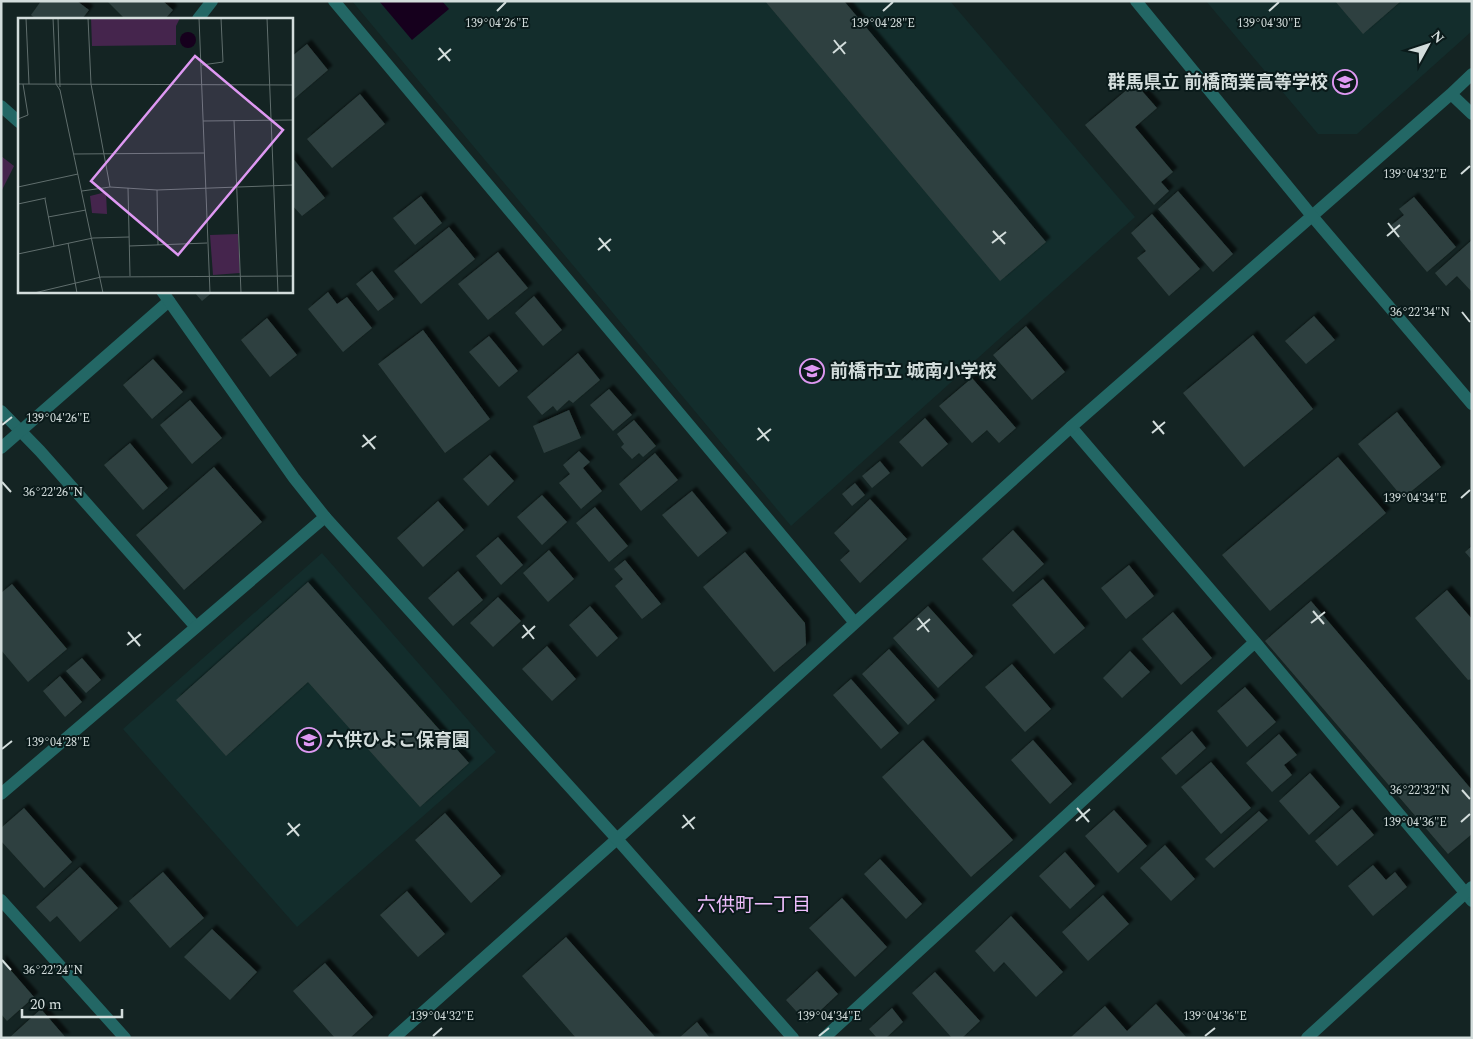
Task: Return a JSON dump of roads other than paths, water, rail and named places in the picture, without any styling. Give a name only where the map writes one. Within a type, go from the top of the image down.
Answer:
[{"type":"street","points":[[199,18],[212,1]]},
{"type":"street","points":[[334,1],[855,624]]},
{"type":"street","points":[[1136,1],[1312,216],[1472,404]]},
{"type":"street","points":[[394,1038],[617,839],[1071,427],[1472,74]]},
{"type":"street","points":[[1451,94],[1472,114]]},
{"type":"street","points":[[1,106],[18,121]]},
{"type":"street","points":[[1,448],[22,431],[166,296],[294,478],[325,517],[617,839],[793,1038]]},
{"type":"street","points":[[1,411],[22,431],[196,627]]},
{"type":"street","points":[[1071,427],[1469,894],[1307,1038]]},
{"type":"street","points":[[1,794],[325,517]]},
{"type":"street","points":[[824,1038],[1255,642]]},
{"type":"street","points":[[1,900],[125,1038]]},
{"type":"place","name":"群馬県立 前橋商業高等学校","points":[[1345,82]]},
{"type":"place","name":"前橋市立 城南小学校","points":[[812,371]]},
{"type":"place","name":"六供ひよこ保育園","points":[[309,740]]},
{"type":"district","name":"六供町一丁目","points":[[754,904]]}]
